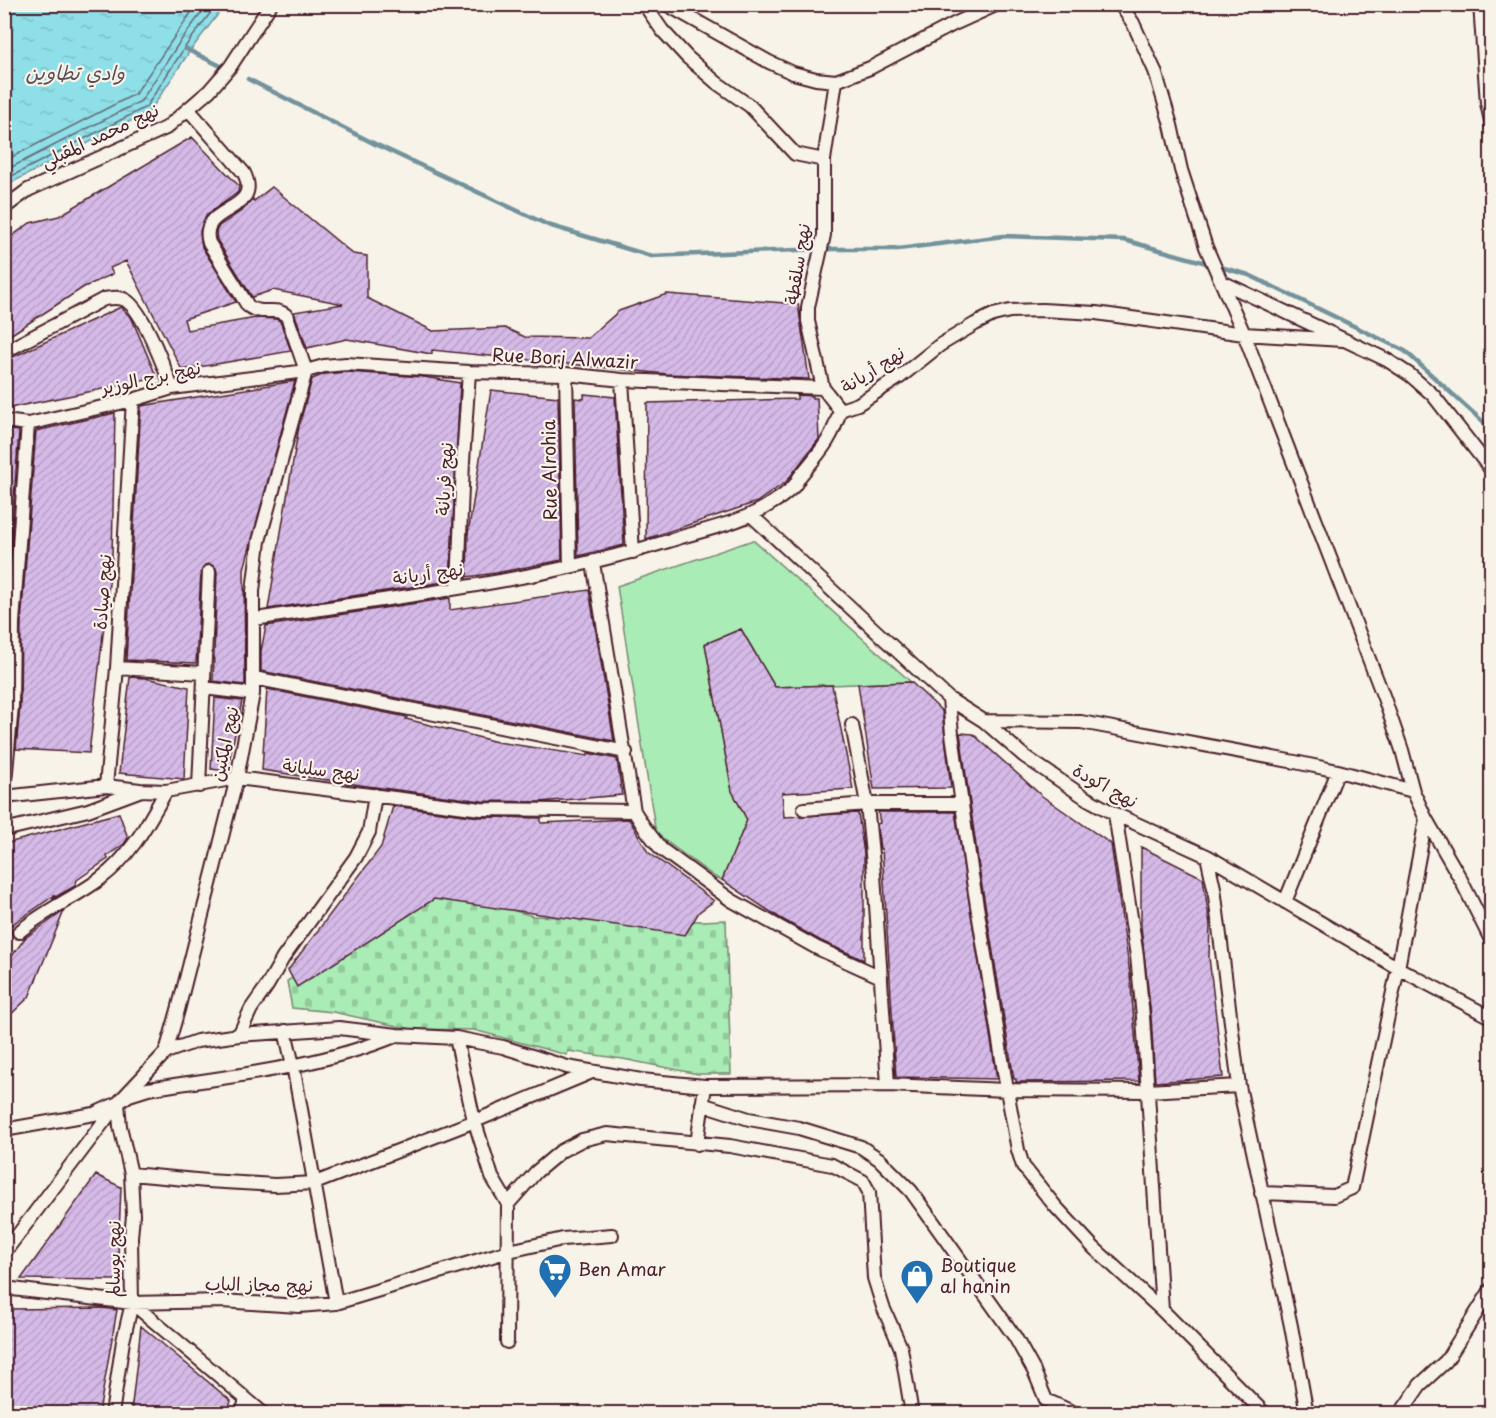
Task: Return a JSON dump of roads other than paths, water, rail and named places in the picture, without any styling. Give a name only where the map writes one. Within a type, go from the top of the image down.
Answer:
[{"type":"street","name":"نهج محمد المقبلي","points":[[4,208],[28,190],[166,128],[209,91],[230,67],[270,4]]},
{"type":"street","points":[[644,4],[662,30],[687,57],[717,83],[750,106],[795,154],[824,160]]},
{"type":"street","points":[[666,4],[793,73],[836,81],[879,64],[954,24],[998,4]]},
{"type":"street","points":[[1120,4],[1133,23],[1155,71],[1194,214],[1244,334],[1384,698],[1413,791],[1426,819],[1460,878],[1491,942]]},
{"type":"street","points":[[1480,4],[1487,103],[1491,126]]},
{"type":"street","name":"نهج سلقطة","points":[[836,81],[824,160],[824,235],[808,307],[808,321],[823,388],[840,410]]},
{"type":"street","points":[[189,110],[244,173],[249,183],[249,191],[245,198],[207,227],[206,234],[209,243],[248,306],[264,313],[274,310],[287,316],[306,371]]},
{"type":"street","points":[[1222,282],[1387,360],[1410,375],[1433,394],[1491,471]]},
{"type":"street","points":[[4,352],[104,299],[116,297],[126,300],[141,320],[155,344],[172,388]]},
{"type":"street","name":"نهج أريانة","points":[[255,618],[512,580],[593,563],[751,515],[772,503],[795,485],[798,477],[821,453],[837,426],[840,410],[858,404],[900,377],[940,345],[993,315],[1010,311],[1042,310],[1096,313],[1244,334],[1343,340]]},
{"type":"street","name":"Rue Borj Alwazir","points":[[306,371],[324,366],[346,364],[469,372],[566,374],[622,380],[823,388]]},
{"type":"street","name":"نهج برج الوزير","points":[[4,421],[28,424],[133,400],[172,388],[306,371]]},
{"type":"street","name":"نهج المكنين","points":[[4,1253],[118,1103],[166,1052],[237,778],[254,694],[253,591],[259,541],[306,371]]},
{"type":"street","name":"نهج فريانة","points":[[458,588],[469,372]]},
{"type":"street","name":"Rue Alrohia","points":[[566,374],[570,566]]},
{"type":"street","points":[[622,380],[633,552]]},
{"type":"street","name":"نهج صيادة","points":[[106,786],[117,668],[133,400]]},
{"type":"street","points":[[4,795],[9,623],[28,424]]},
{"type":"street","name":"نهج اكودة","points":[[751,515],[949,699],[984,721],[1041,768],[1086,798],[1115,814],[1207,856],[1398,968],[1491,1018]]},
{"type":"street","points":[[593,563],[634,810],[644,827],[661,849],[731,900],[817,948],[881,977]]},
{"type":"street","points":[[199,786],[209,572]]},
{"type":"street","points":[[117,668],[204,673]]},
{"type":"street","points":[[254,678],[626,752]]},
{"type":"street","points":[[204,688],[254,694]]},
{"type":"street","points":[[949,699],[961,804],[1007,1090],[1023,1166],[1055,1206],[1094,1248],[1162,1310],[1265,1413]]},
{"type":"street","points":[[984,721],[1081,722],[1338,771],[1413,791]]},
{"type":"street","points":[[852,725],[867,804],[888,1085]]},
{"type":"street","points":[[1285,902],[1338,771]]},
{"type":"street","name":"نهج سليانة","points":[[4,795],[106,786],[166,791],[237,778],[481,809],[634,810]]},
{"type":"street","points":[[4,830],[88,810],[140,790]]},
{"type":"street","points":[[19,932],[35,919],[101,878],[143,834],[166,791]]},
{"type":"street","points":[[238,1035],[250,1009],[283,958],[356,857],[369,831],[375,795]]},
{"type":"street","points":[[804,809],[867,804],[961,804]]},
{"type":"street","points":[[1115,814],[1137,956],[1143,1017],[1162,1310]]},
{"type":"street","points":[[1261,1193],[1334,1196],[1352,1188],[1398,968],[1426,819]]},
{"type":"street","points":[[1207,856],[1214,888],[1239,1086],[1291,1326],[1307,1413]]},
{"type":"street","points":[[166,1052],[197,1041],[238,1035],[339,1028],[397,1035],[456,1038],[503,1047],[567,1067],[641,1080],[705,1086],[888,1085],[1007,1090],[1147,1091],[1239,1086]]},
{"type":"street","points":[[285,1031],[336,1303]]},
{"type":"street","points":[[4,1130],[94,1114],[129,1095],[148,1089],[293,1065],[364,1048],[397,1035]]},
{"type":"street","points":[[456,1038],[467,1093],[492,1177],[508,1204],[507,1341]]},
{"type":"street","points":[[130,1174],[275,1185],[315,1183],[593,1072]]},
{"type":"street","points":[[698,1144],[705,1086]]},
{"type":"street","name":"نهج بوسالم","points":[[112,1413],[123,1341],[132,1304],[133,1215],[130,1174],[120,1126],[118,1103]]},
{"type":"street","points":[[702,1104],[749,1119],[800,1128],[861,1147],[879,1159],[911,1191],[1015,1337],[1034,1371],[1046,1400],[1077,1413]]},
{"type":"street","points":[[508,1204],[536,1172],[561,1151],[582,1140],[607,1134],[730,1146],[832,1165],[863,1181],[869,1192],[874,1278],[901,1348],[912,1413]]},
{"type":"street","name":"نهج مجاز الباب","points":[[4,1288],[132,1304],[222,1301],[298,1306],[336,1303],[509,1251],[563,1239],[612,1235]]},
{"type":"street","points":[[1400,1413],[1420,1385],[1446,1361],[1491,1288]]},
{"type":"street","points":[[132,1304],[264,1413]]},
{"type":"street","points":[[242,1413],[246,1399]]},
{"type":"water","name":"وادي تطاوين","points":[[13,4],[225,5],[190,51],[150,111],[5,186],[4,15]]},
{"type":"waterway","points":[[186,49],[227,69]]},
{"type":"waterway","points":[[248,79],[375,144],[548,225],[651,256],[822,249],[898,249],[1004,236],[1124,240],[1249,275],[1405,351],[1492,430]]},
{"type":"place","name":"Ben Amar","points":[[555,1299]]},
{"type":"place","name":"Boutique al hanin","points":[[917,1305]]}]
